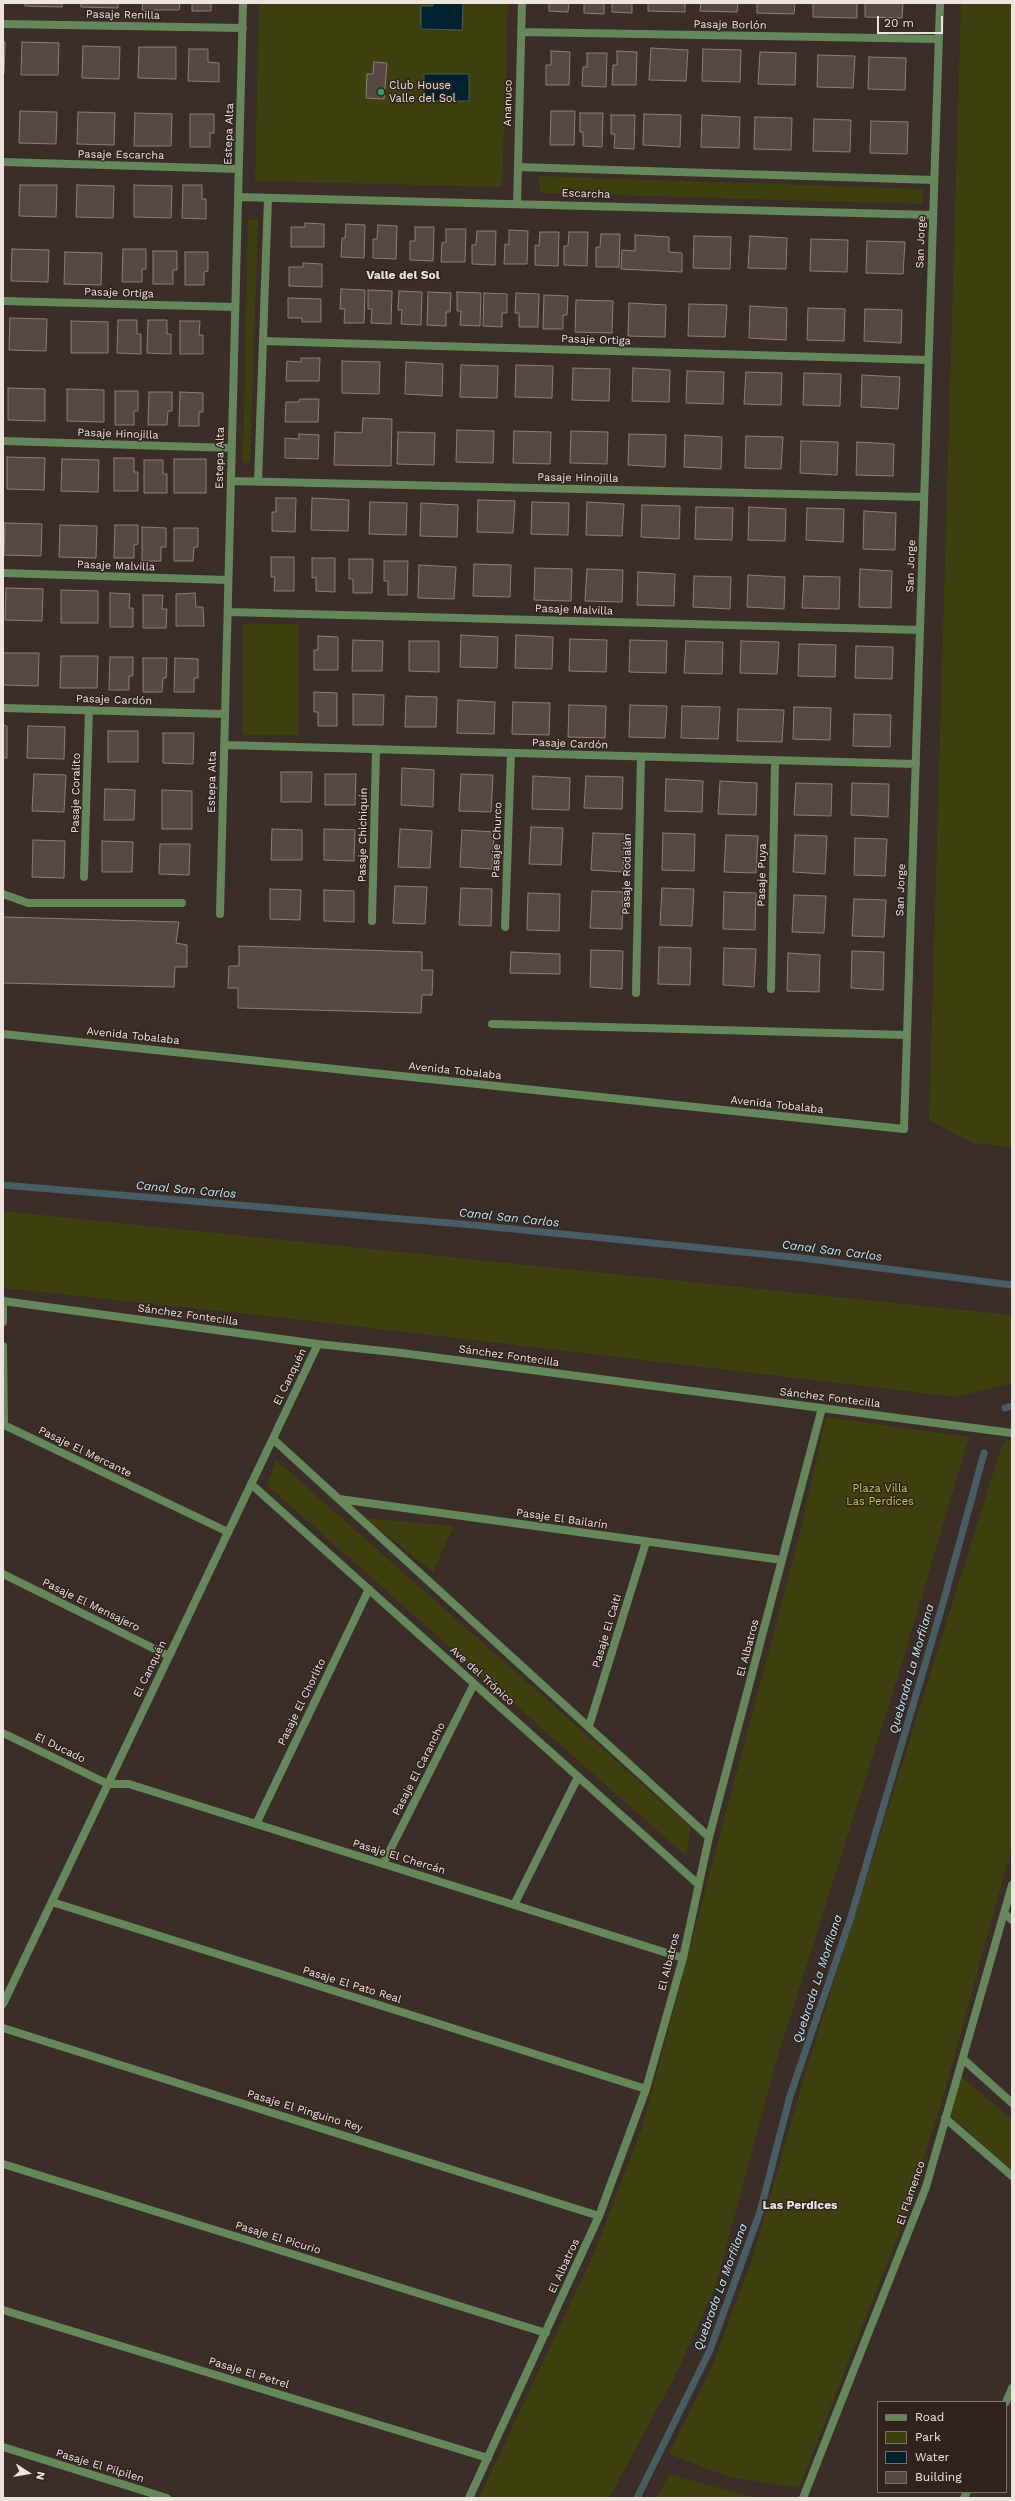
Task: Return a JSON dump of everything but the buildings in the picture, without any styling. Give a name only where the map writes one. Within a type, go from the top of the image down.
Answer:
[{"type":"street","name":"Estepa Alta","points":[[220,914],[243,3]]},
{"type":"street","name":"Ananuco","points":[[517,204],[522,3]]},
{"type":"street","name":"San Jorge","points":[[904,1129],[940,3]]},
{"type":"street","name":"Pasaje Renilla","points":[[3,24],[243,28]]},
{"type":"street","name":"Pasaje Borlón","points":[[521,32],[939,39]]},
{"type":"street","name":"Pasaje Escarcha","points":[[3,162],[239,169]]},
{"type":"street","points":[[518,167],[934,180]]},
{"type":"street","name":"Escarcha","points":[[238,197],[933,215]]},
{"type":"street","points":[[258,482],[268,198]]},
{"type":"street","name":"Pasaje Ortiga","points":[[3,301],[235,307]]},
{"type":"street","name":"Pasaje Ortiga","points":[[263,341],[928,360]]},
{"type":"street","name":"Pasaje Hinojilla","points":[[3,441],[232,448]]},
{"type":"street","name":"Pasaje Hinojilla","points":[[231,481],[924,498]]},
{"type":"street","name":"Pasaje Malvilla","points":[[3,573],[228,580]]},
{"type":"street","name":"Pasaje Malvilla","points":[[228,612],[920,630]]},
{"type":"street","name":"Pasaje Cardón","points":[[3,708],[225,714]]},
{"type":"street","name":"Pasaje Coralito","points":[[84,877],[89,710]]},
{"type":"street","name":"Pasaje Cardón","points":[[224,745],[775,762],[916,764]]},
{"type":"street","name":"Pasaje Chichiquín","points":[[372,921],[376,749]]},
{"type":"street","name":"Pasaje Churco","points":[[505,927],[511,753]]},
{"type":"street","name":"Pasaje Rodalán","points":[[636,993],[641,757]]},
{"type":"street","name":"Pasaje Puya","points":[[771,989],[775,762]]},
{"type":"street","points":[[3,894],[28,903],[182,903]]},
{"type":"street","points":[[492,1024],[907,1035]]},
{"type":"street","name":"Avenida Tobalaba","points":[[3,1034],[904,1129]]},
{"type":"street","points":[[3,1301],[3,1322]]},
{"type":"street","name":"Sánchez Fontecilla","points":[[3,1301],[318,1344],[402,1353],[1012,1432]]},
{"type":"street","name":"El Canquén","points":[[3,2004],[318,1344]]},
{"type":"street","name":"Pasaje El Mercante","points":[[3,1346],[4,1425],[228,1532]]},
{"type":"street","name":"El Albatros","points":[[469,2498],[600,2216],[646,2089],[683,1958],[709,1837],[822,1408]]},
{"type":"street","points":[[273,1439],[709,1837]]},
{"type":"street","name":"Ave del Trópico","points":[[251,1484],[698,1884]]},
{"type":"street","name":"Pasaje El Bailarín","points":[[338,1499],[782,1560]]},
{"type":"street","name":"Pasaje El Caiti","points":[[589,1726],[646,1542]]},
{"type":"street","name":"Pasaje El Mensajero","points":[[3,1574],[169,1656]]},
{"type":"street","name":"Pasaje El Chorlito","points":[[256,1824],[368,1589]]},
{"type":"street","name":"Pasaje El Carancho","points":[[383,1864],[474,1684]]},
{"type":"street","name":"El Ducado","points":[[3,1733],[108,1784]]},
{"type":"street","points":[[514,1905],[578,1777]]},
{"type":"street","name":"Pasaje El Chercán","points":[[108,1784],[129,1784],[683,1958]]},
{"type":"street","name":"El Flamenco","points":[[803,2498],[926,2187],[1012,1885]]},
{"type":"street","name":"Pasaje El Pato Real","points":[[52,1902],[646,2089]]},
{"type":"street","points":[[1004,1913],[1012,1920]]},
{"type":"street","name":"Pasaje El Pinguino Rey","points":[[3,2028],[600,2216]]},
{"type":"street","points":[[963,2060],[1012,2103]]},
{"type":"street","points":[[945,2118],[1012,2176]]},
{"type":"street","name":"Pasaje El Picurio","points":[[3,2164],[546,2333]]},
{"type":"street","name":"Pasaje El Petrel","points":[[3,2310],[488,2458]]},
{"type":"street","points":[[1006,2401],[1012,2388]]},
{"type":"street","name":"Pasaje El Pilpilen","points":[[3,2447],[167,2498]]},
{"type":"green space","name":"Club House Valle del Sol","points":[[259,3],[508,3],[502,187],[255,181]]},
{"type":"green space","points":[[961,3],[1012,3],[1012,1147],[973,1143],[929,1120]]},
{"type":"green space","points":[[539,176],[923,189],[922,204],[540,193]]},
{"type":"green space","points":[[248,219],[258,220],[250,463],[243,463]]},
{"type":"green space","points":[[243,624],[298,624],[298,735],[243,735]]},
{"type":"green space","points":[[3,1211],[1012,1315],[1012,1383],[957,1397],[303,1320],[3,1288]]},
{"type":"green space","name":"Plaza Villa Las Perdices","points":[[826,1417],[969,1437],[903,1660],[776,2062],[715,2289],[674,2378],[609,2498],[479,2498],[595,2251],[643,2125],[800,1533]]},
{"type":"green space","points":[[1006,1440],[1012,1441],[1012,1846],[943,2097],[903,2222],[799,2488],[726,2476],[669,2454],[713,2364],[753,2257],[803,2081],[1001,1448]]},
{"type":"green space","points":[[276,1460],[691,1827],[686,1856],[267,1485]]},
{"type":"green space","points":[[365,1518],[454,1526],[433,1572]]},
{"type":"green space","points":[[960,2075],[1012,2120],[1012,2170],[950,2115]]},
{"type":"green space","points":[[669,2474],[754,2498],[657,2498]]},
{"type":"water","points":[[433,3],[463,3],[462,30],[421,29],[421,6],[433,6]]},
{"type":"water","points":[[424,74],[469,74],[469,101],[424,101]]},
{"type":"waterway","name":"Canal San Carlos","points":[[3,1185],[473,1225],[802,1258],[1012,1285]]},
{"type":"waterway","name":"Quebrada La Morfilana","points":[[1005,1408],[1012,1406]]},
{"type":"waterway","name":"Quebrada La Morfilana","points":[[637,2498],[710,2350],[760,2212],[790,2096],[850,1920],[943,1603],[984,1453]]},
{"type":"place","name":"Club House Valle del Sol","points":[[381,92]]},
{"type":"district","name":"Valle del Sol","points":[[403,275]]},
{"type":"district","name":"Las Perdices","points":[[800,2205]]}]
